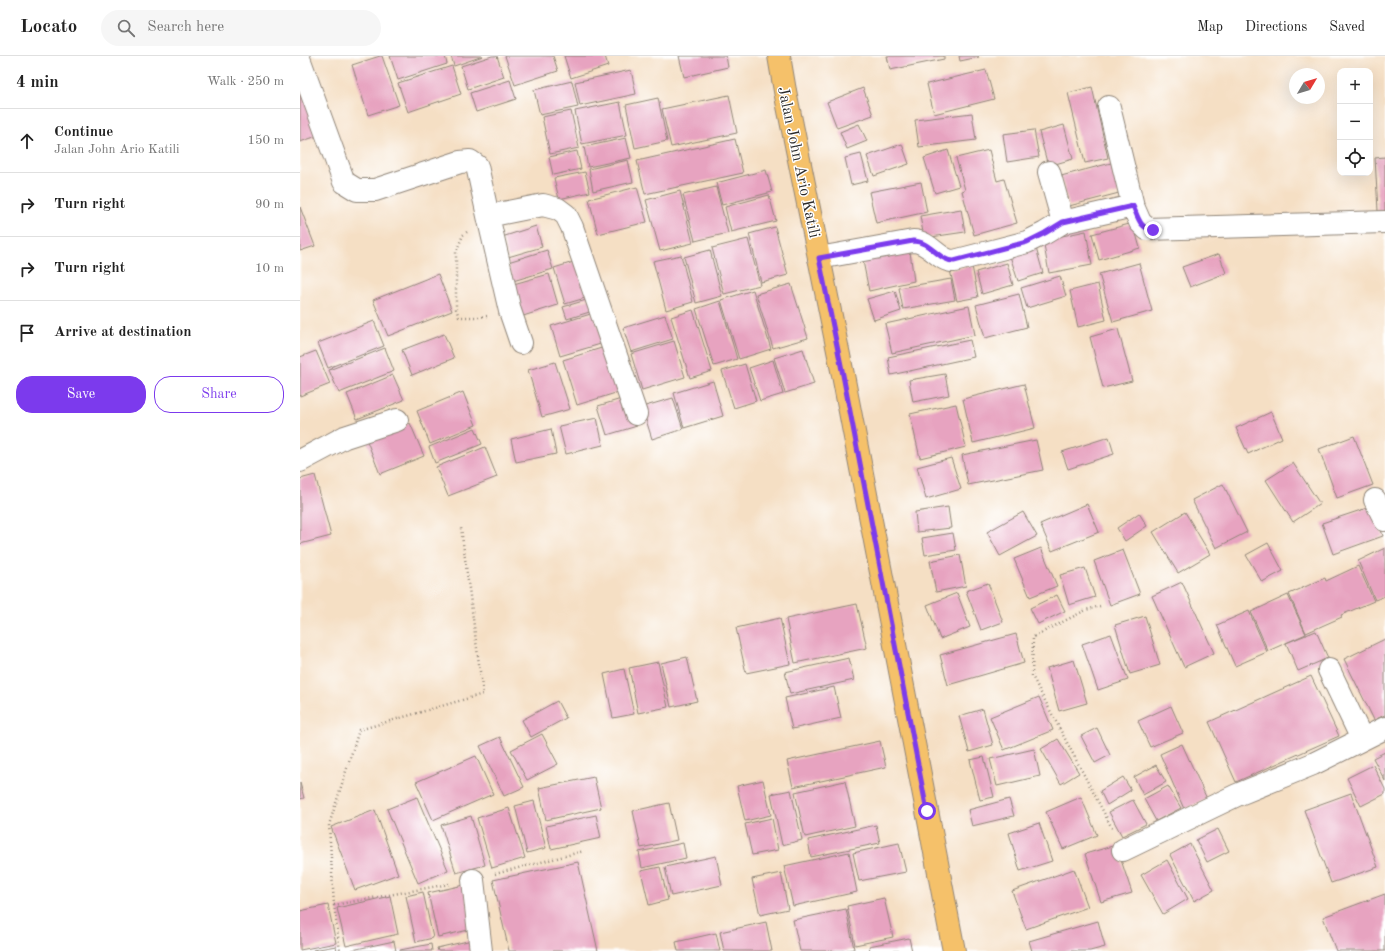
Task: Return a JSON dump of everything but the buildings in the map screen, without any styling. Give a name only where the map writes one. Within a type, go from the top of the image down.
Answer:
[{"type":"main road","name":"Jalan John Ario Katili","points":[[779,56],[843,375],[954,951]]},
{"type":"street","points":[[300,61],[344,182],[357,190],[375,190],[460,162],[470,161],[477,166],[510,311],[521,343]]},
{"type":"street","points":[[1109,107],[1133,206],[1143,226],[1147,229],[1385,222]]},
{"type":"street","points":[[1049,172],[1063,222]]},
{"type":"street","points":[[488,216],[542,204],[558,209],[566,215],[572,227],[636,414]]},
{"type":"street","points":[[819,258],[919,241],[947,260],[954,261],[1027,242],[1063,222],[1133,206]]},
{"type":"street","points":[[300,460],[345,437],[397,420]]},
{"type":"street","points":[[1375,500],[1385,520]]},
{"type":"street","points":[[1329,670],[1362,739]]},
{"type":"street","points":[[1123,850],[1237,795],[1313,764],[1385,728]]},
{"type":"street","points":[[473,880],[481,951]]},
{"type":"path","points":[[488,216],[464,235],[456,252],[456,309],[459,317],[479,318],[510,311]]},
{"type":"path","points":[[340,951],[334,905],[329,825],[359,730],[483,694],[461,528]]},
{"type":"path","points":[[1100,606],[1086,610],[1033,637],[1032,676],[1123,850]]},
{"type":"path","points":[[334,905],[473,880],[584,851]]},
{"type":"route","points":[[927,811],[819,258],[919,241],[947,260],[954,261],[999,248],[1027,242],[1063,222],[1133,206],[1143,226],[1147,229],[1153,230]]}]
